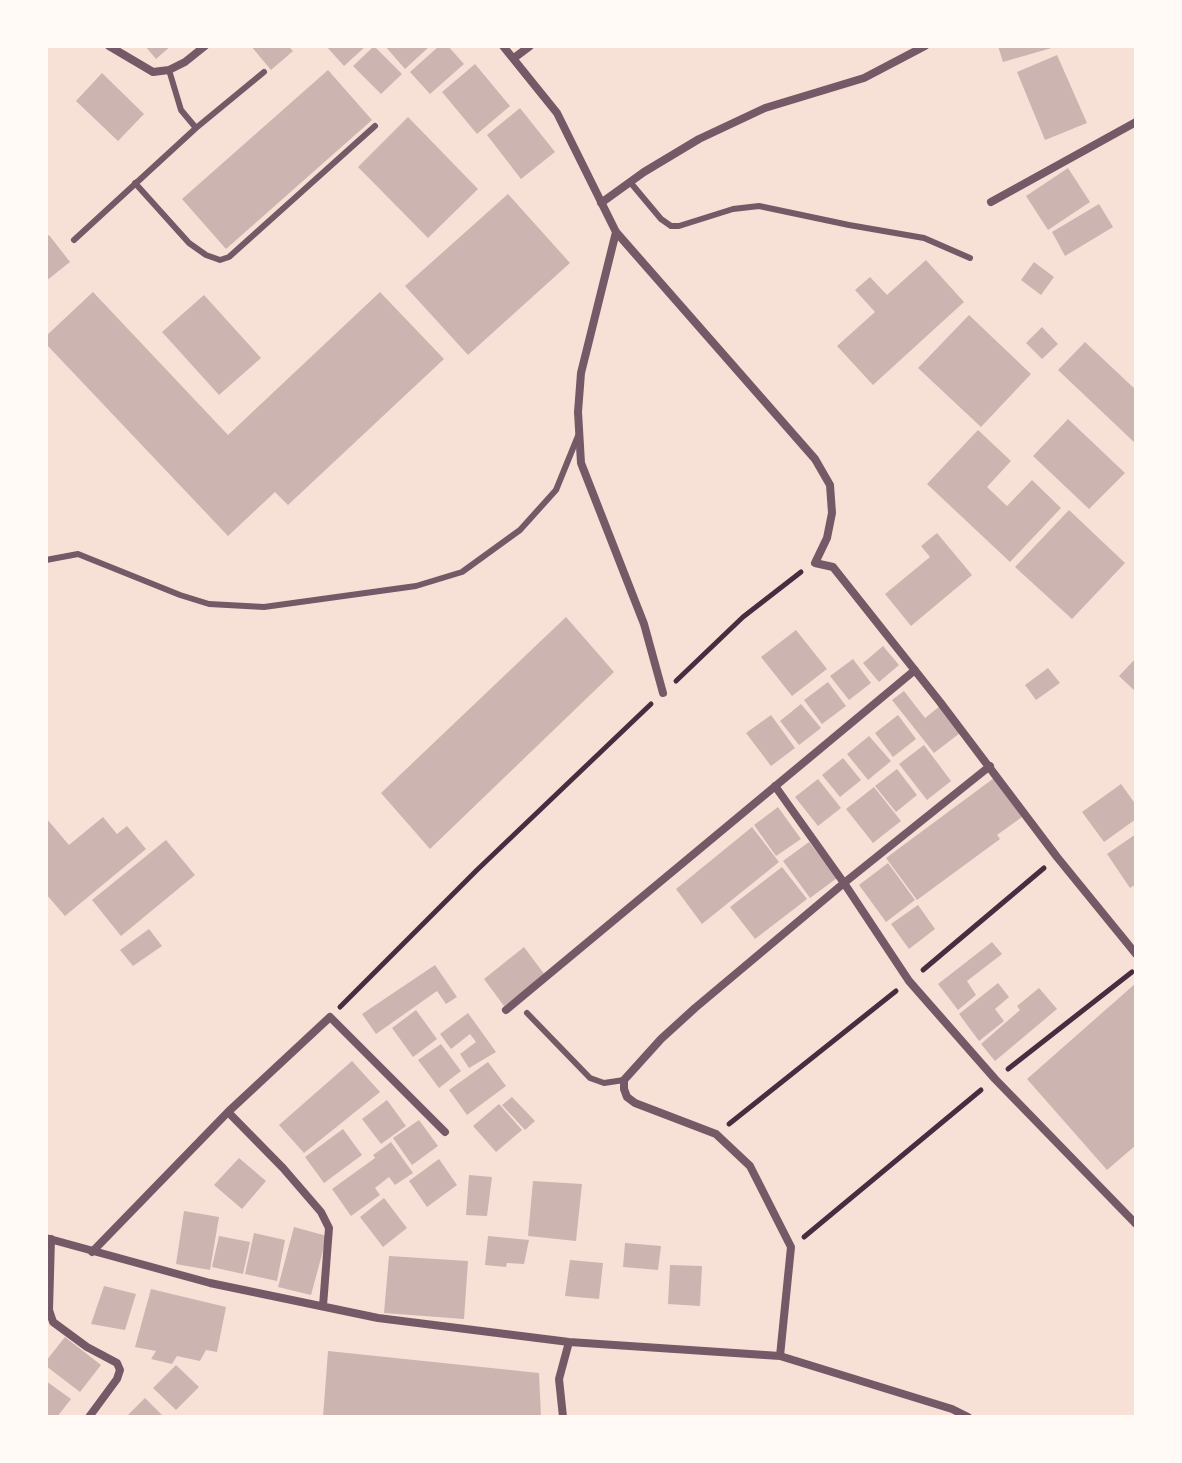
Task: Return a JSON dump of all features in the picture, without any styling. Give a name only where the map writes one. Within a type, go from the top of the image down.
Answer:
[{"type":"street","points":[[109,46],[153,72],[169,70],[205,46]]},
{"type":"street","points":[[503,46],[557,113],[616,232],[815,459],[830,485],[832,513],[827,538],[815,563],[833,567],[990,766],[1057,857],[1136,954]]},
{"type":"street","points":[[514,58],[530,46]]},
{"type":"street","points":[[601,203],[699,139],[765,108],[864,78],[925,46]]},
{"type":"street","points":[[991,202],[1136,122]]},
{"type":"street","points":[[616,232],[581,373],[581,463],[644,624],[663,693]]},
{"type":"street","points":[[506,1010],[915,670]]},
{"type":"street","points":[[780,1356],[791,1247],[750,1166],[716,1134],[635,1103],[624,1089],[624,1080],[661,1039],[695,1008],[990,766]]},
{"type":"street","points":[[775,786],[909,981],[995,1079],[1136,1224]]},
{"type":"street","points":[[92,1252],[228,1112],[330,1017],[445,1132]]},
{"type":"street","points":[[228,1112],[283,1168],[321,1212],[329,1228],[323,1306]]},
{"type":"street","points":[[89,1417],[117,1379],[120,1370],[117,1363],[87,1347],[53,1322],[49,1310],[48,1238],[210,1283],[378,1318],[569,1342],[780,1356],[952,1409],[968,1417]]},
{"type":"street","points":[[563,1417],[559,1379],[569,1342]]},
{"type":"lane","points":[[169,70],[181,110],[196,128]]},
{"type":"lane","points":[[74,240],[196,128],[264,72]]},
{"type":"lane","points":[[135,183],[189,243],[220,260],[229,257],[375,126]]},
{"type":"lane","points":[[630,182],[661,219],[671,226],[733,209],[759,206],[924,238],[970,258]]},
{"type":"lane","points":[[46,560],[78,554],[209,604],[264,607],[416,586],[462,572],[520,530],[556,490],[579,433]]},
{"type":"lane","points":[[527,1013],[590,1078],[604,1083],[624,1080]]},
{"type":"path","points":[[330,1017],[477,870],[743,617],[815,563]]},
{"type":"path","points":[[716,1134],[909,981],[1057,857]]},
{"type":"path","points":[[791,1247],[1136,968]]},
{"type":"building","points":[[145,46],[171,46],[156,59]]},
{"type":"building","points":[[251,46],[288,46],[293,51],[271,70]]},
{"type":"building","points":[[326,46],[366,46],[344,66]]},
{"type":"building","points":[[374,46],[402,74],[381,94],[353,66]]},
{"type":"building","points":[[385,46],[430,46],[405,69]]},
{"type":"building","points":[[439,46],[448,46],[464,64],[430,94],[410,72]]},
{"type":"building","points":[[998,46],[1055,46],[1055,47],[1003,62]]},
{"type":"building","points":[[1057,55],[1087,123],[1045,140],[1017,72]]},
{"type":"building","points":[[475,64],[510,106],[477,134],[442,92]]},
{"type":"building","points":[[328,70],[372,120],[226,249],[182,199]]},
{"type":"building","points":[[102,73],[144,114],[118,141],[76,101]]},
{"type":"building","points":[[520,108],[555,152],[521,179],[487,135]]},
{"type":"building","points":[[408,117],[478,189],[428,238],[358,167]]},
{"type":"building","points":[[1068,168],[1090,202],[1048,230],[1026,196]]},
{"type":"building","points":[[508,194],[570,263],[468,355],[405,286]]},
{"type":"building","points":[[1099,204],[1113,227],[1065,256],[1052,232]]},
{"type":"building","points":[[49,235],[70,262],[46,281],[46,237]]},
{"type":"building","points":[[926,260],[964,302],[873,385],[837,346],[875,312],[855,290],[870,277],[887,295]]},
{"type":"building","points":[[1034,262],[1054,277],[1041,295],[1021,280]]},
{"type":"building","points":[[93,292],[228,435],[380,292],[444,359],[288,505],[275,492],[228,536],[46,344],[46,336]]},
{"type":"building","points":[[204,295],[261,358],[219,395],[162,332]]},
{"type":"building","points":[[969,315],[1031,374],[981,427],[918,368]]},
{"type":"building","points":[[1042,327],[1058,344],[1042,359],[1026,343]]},
{"type":"building","points":[[1085,342],[1136,390],[1136,444],[1058,370]]},
{"type":"building","points":[[1068,419],[1125,473],[1089,509],[1033,456]]},
{"type":"building","points":[[978,430],[1011,461],[987,487],[1007,506],[1032,480],[1061,508],[1010,562],[927,484]]},
{"type":"building","points":[[1069,510],[1125,563],[1072,619],[1015,567]]},
{"type":"building","points":[[937,533],[972,575],[911,626],[885,594],[930,557],[921,546]]},
{"type":"building","points":[[566,617],[614,672],[430,849],[381,793]]},
{"type":"building","points":[[796,630],[827,669],[792,696],[761,657]]},
{"type":"building","points":[[883,646],[899,665],[879,682],[863,663]]},
{"type":"building","points":[[1136,658],[1136,692],[1119,676]]},
{"type":"building","points":[[853,659],[871,683],[849,700],[830,676]]},
{"type":"building","points":[[1048,668],[1060,683],[1036,700],[1025,685]]},
{"type":"building","points":[[828,682],[846,706],[822,724],[804,700]]},
{"type":"building","points":[[904,691],[925,718],[940,706],[960,733],[934,753],[892,700]]},
{"type":"building","points":[[801,704],[821,728],[799,745],[780,721]]},
{"type":"building","points":[[771,715],[795,748],[771,766],[746,733]]},
{"type":"building","points":[[898,715],[916,739],[893,757],[875,733]]},
{"type":"building","points":[[869,736],[891,761],[868,780],[847,754]]},
{"type":"building","points":[[924,745],[951,781],[927,800],[899,764]]},
{"type":"building","points":[[843,758],[861,780],[840,797],[822,775]]},
{"type":"building","points":[[897,769],[917,795],[896,812],[875,786]]},
{"type":"building","points":[[994,778],[1022,817],[997,835],[1000,839],[917,900],[886,858]]},
{"type":"building","points":[[818,779],[841,808],[818,826],[795,797]]},
{"type":"building","points":[[1121,784],[1136,805],[1136,819],[1104,842],[1082,812]]},
{"type":"building","points":[[874,787],[901,821],[873,843],[846,809]]},
{"type":"building","points":[[778,807],[801,839],[776,856],[754,825]]},
{"type":"building","points":[[103,817],[117,834],[127,826],[146,849],[65,916],[46,894],[46,818],[69,845]]},
{"type":"building","points":[[752,827],[779,862],[702,924],[676,889]]},
{"type":"building","points":[[1136,834],[1136,884],[1130,888],[1107,854]]},
{"type":"building","points":[[166,840],[195,875],[121,936],[92,900]]},
{"type":"building","points":[[809,842],[837,878],[810,898],[783,861]]},
{"type":"building","points":[[888,863],[915,900],[886,922],[859,885]]},
{"type":"building","points":[[782,867],[807,899],[755,939],[730,907]]},
{"type":"building","points":[[918,905],[935,929],[909,949],[891,924]]},
{"type":"building","points":[[149,929],[162,946],[133,966],[120,950]]},
{"type":"building","points":[[992,942],[1002,954],[967,981],[976,995],[958,1010],[938,984]]},
{"type":"building","points":[[524,947],[545,975],[504,1006],[484,979]]},
{"type":"building","points":[[435,965],[457,997],[446,1004],[437,991],[376,1034],[362,1014]]},
{"type":"building","points":[[998,983],[1009,997],[995,1009],[1004,1021],[979,1041],[959,1014]]},
{"type":"building","points":[[1136,983],[1136,1145],[1107,1170],[1027,1079]]},
{"type":"building","points":[[1039,988],[1057,1009],[995,1061],[981,1044],[1020,1010],[1017,1006]]},
{"type":"building","points":[[416,1010],[437,1039],[413,1057],[392,1028]]},
{"type":"building","points":[[468,1013],[496,1052],[469,1068],[460,1054],[476,1042],[470,1034],[451,1049],[440,1034]]},
{"type":"building","points":[[441,1044],[461,1071],[439,1088],[418,1060]]},
{"type":"building","points":[[352,1061],[380,1092],[304,1153],[279,1125]]},
{"type":"building","points":[[488,1062],[506,1086],[467,1115],[449,1090]]},
{"type":"building","points":[[512,1097],[535,1121],[525,1130],[502,1105]]},
{"type":"building","points":[[387,1100],[406,1126],[381,1144],[362,1119]]},
{"type":"building","points":[[499,1104],[522,1130],[496,1152],[473,1126]]},
{"type":"building","points":[[419,1120],[438,1146],[412,1165],[393,1138]]},
{"type":"building","points":[[343,1129],[362,1155],[324,1183],[305,1157]]},
{"type":"building","points":[[391,1142],[413,1173],[395,1185],[389,1177],[375,1188],[380,1195],[351,1216],[332,1189],[375,1158],[373,1155]]},
{"type":"building","points":[[239,1158],[266,1181],[242,1209],[214,1185]]},
{"type":"building","points":[[439,1159],[457,1185],[427,1207],[409,1181]]},
{"type":"building","points":[[469,1175],[492,1177],[487,1216],[466,1215]]},
{"type":"building","points":[[533,1181],[582,1184],[576,1241],[528,1236]]},
{"type":"building","points":[[384,1198],[407,1228],[383,1247],[360,1217]]},
{"type":"building","points":[[184,1211],[219,1217],[210,1270],[176,1264]]},
{"type":"building","points":[[294,1227],[327,1236],[311,1295],[278,1287]]},
{"type":"building","points":[[254,1233],[285,1240],[277,1281],[245,1274]]},
{"type":"building","points":[[219,1236],[250,1242],[243,1274],[212,1267]]},
{"type":"building","points":[[488,1236],[529,1240],[524,1264],[507,1263],[506,1267],[485,1265]]},
{"type":"building","points":[[625,1243],[661,1246],[658,1270],[623,1267]]},
{"type":"building","points":[[389,1256],[468,1261],[464,1319],[384,1313]]},
{"type":"building","points":[[570,1260],[603,1263],[599,1299],[565,1296]]},
{"type":"building","points":[[670,1265],[702,1266],[700,1306],[668,1304]]},
{"type":"building","points":[[104,1286],[136,1294],[125,1330],[91,1324]]},
{"type":"building","points":[[151,1289],[226,1307],[217,1352],[206,1350],[200,1361],[177,1356],[172,1364],[151,1359],[156,1351],[135,1347]]},
{"type":"building","points":[[65,1337],[101,1365],[80,1392],[46,1366],[46,1361]]},
{"type":"building","points":[[328,1351],[539,1373],[541,1417],[323,1417]]},
{"type":"building","points":[[176,1365],[199,1387],[176,1410],[153,1388]]},
{"type":"building","points":[[46,1381],[71,1399],[57,1417],[46,1417]]},
{"type":"building","points":[[145,1398],[164,1417],[126,1417]]}]
